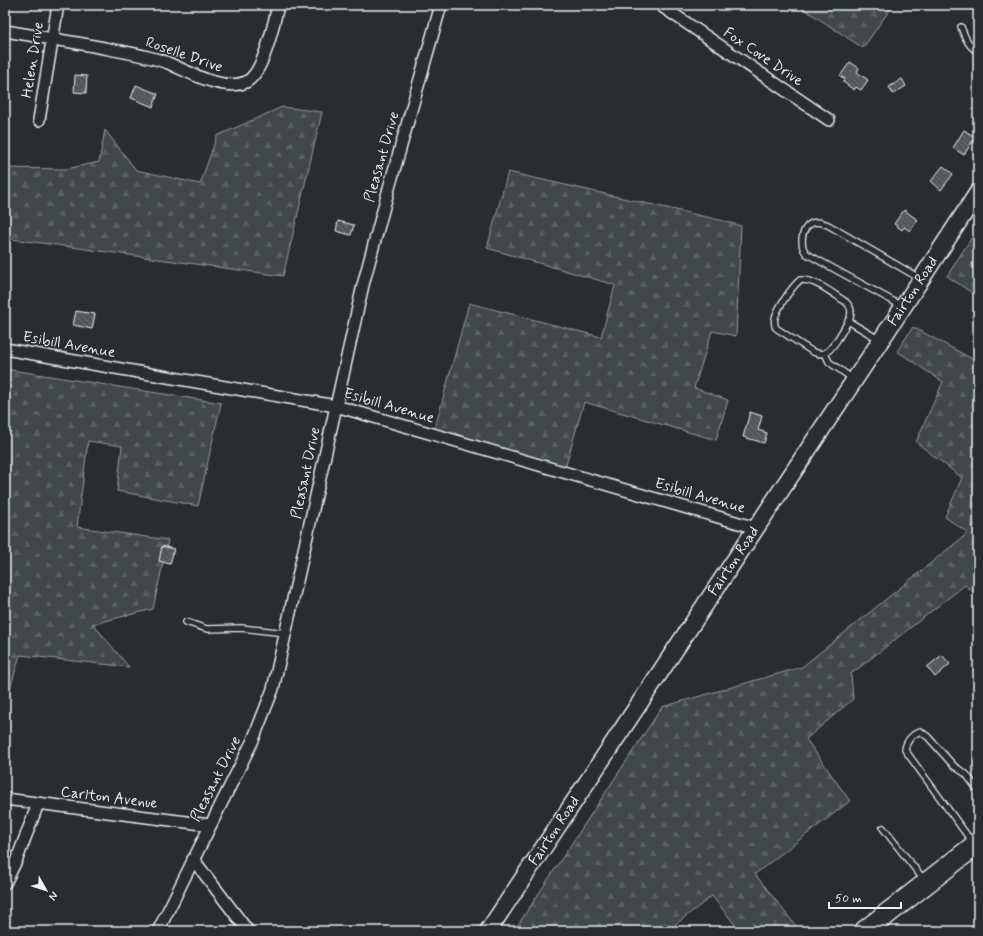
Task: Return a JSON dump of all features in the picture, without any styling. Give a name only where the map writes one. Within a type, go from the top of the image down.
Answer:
[{"type":"highway","points":[[865,931],[976,844]]},
{"type":"main road","name":"Fairton Road","points":[[488,931],[978,192]]},
{"type":"street","name":"Helen Drive","points":[[39,120],[58,5]]},
{"type":"street","name":"Roselle Drive","points":[[5,31],[52,38],[149,57],[212,82],[237,84],[246,81],[255,73],[268,45],[278,5]]},
{"type":"street","name":"Pleasant Drive","points":[[158,931],[253,740],[273,689],[363,285],[441,5]]},
{"type":"street","name":"Fox Cove Drive","points":[[660,5],[829,120]]},
{"type":"street","name":"Esibill Avenue","points":[[5,349],[336,406],[756,528]]},
{"type":"street","name":"Carlton Avenue","points":[[5,799],[210,825]]},
{"type":"street","points":[[5,883],[17,859],[38,804]]},
{"type":"street","points":[[193,859],[248,931]]},
{"type":"lane","points":[[961,26],[965,38],[972,48],[978,52]]},
{"type":"lane","points":[[903,307],[807,254],[802,246],[801,240],[808,226],[818,222],[828,225],[921,279]]},
{"type":"lane","points":[[800,280],[807,280],[814,282],[851,306],[852,312],[848,321],[830,349],[825,353],[818,354],[779,330],[775,325],[774,319],[794,285],[800,280]]},
{"type":"lane","points":[[848,321],[881,340]]},
{"type":"lane","points":[[825,353],[829,362],[834,367],[854,380]]},
{"type":"lane","points":[[186,622],[208,628],[241,628],[286,633]]},
{"type":"lane","points":[[976,844],[905,750],[907,742],[913,734],[920,731],[924,733],[954,766],[966,774],[978,790]]},
{"type":"lane","points":[[883,828],[926,883]]},
{"type":"green space","points":[[798,5],[893,5],[863,48]]},
{"type":"green space","points":[[282,107],[322,112],[283,276],[5,238],[5,168],[66,169],[99,162],[105,130],[136,170],[200,184],[217,136]]},
{"type":"green space","points":[[508,172],[741,226],[736,336],[712,331],[694,388],[728,400],[716,440],[584,402],[564,472],[433,435],[469,303],[601,337],[615,285],[487,248]]},
{"type":"green space","points":[[972,237],[978,243],[978,297],[947,276]]},
{"type":"green space","points":[[913,327],[978,362],[978,596],[965,585],[851,674],[853,699],[806,739],[850,801],[755,874],[800,931],[740,931],[712,896],[667,931],[514,931],[662,707],[802,667],[968,533],[945,517],[962,478],[916,442],[943,382],[897,351]]},
{"type":"green space","points":[[5,369],[221,403],[198,506],[117,491],[122,446],[88,441],[77,527],[168,540],[153,609],[93,624],[129,667],[20,655],[5,706]]},
{"type":"building","points":[[850,62],[859,68],[857,72],[868,80],[861,90],[856,87],[854,90],[843,82],[845,79],[840,76]]},
{"type":"building","points":[[75,75],[87,76],[86,93],[74,92]]},
{"type":"building","points":[[902,79],[906,86],[893,94],[889,87]]},
{"type":"building","points":[[136,85],[158,94],[153,107],[131,98]]},
{"type":"building","points":[[964,130],[975,137],[964,155],[953,148]]},
{"type":"building","points":[[943,166],[953,174],[941,190],[931,181]]},
{"type":"building","points":[[904,210],[918,220],[910,231],[904,227],[902,230],[894,224]]},
{"type":"building","points":[[338,221],[354,225],[351,235],[336,231]]},
{"type":"building","points":[[76,311],[95,314],[92,329],[73,325]]},
{"type":"building","points":[[750,412],[762,416],[758,430],[767,433],[764,443],[743,437]]},
{"type":"building","points":[[162,546],[174,549],[170,564],[159,561]]},
{"type":"building","points":[[942,655],[950,664],[935,677],[927,667]]}]
